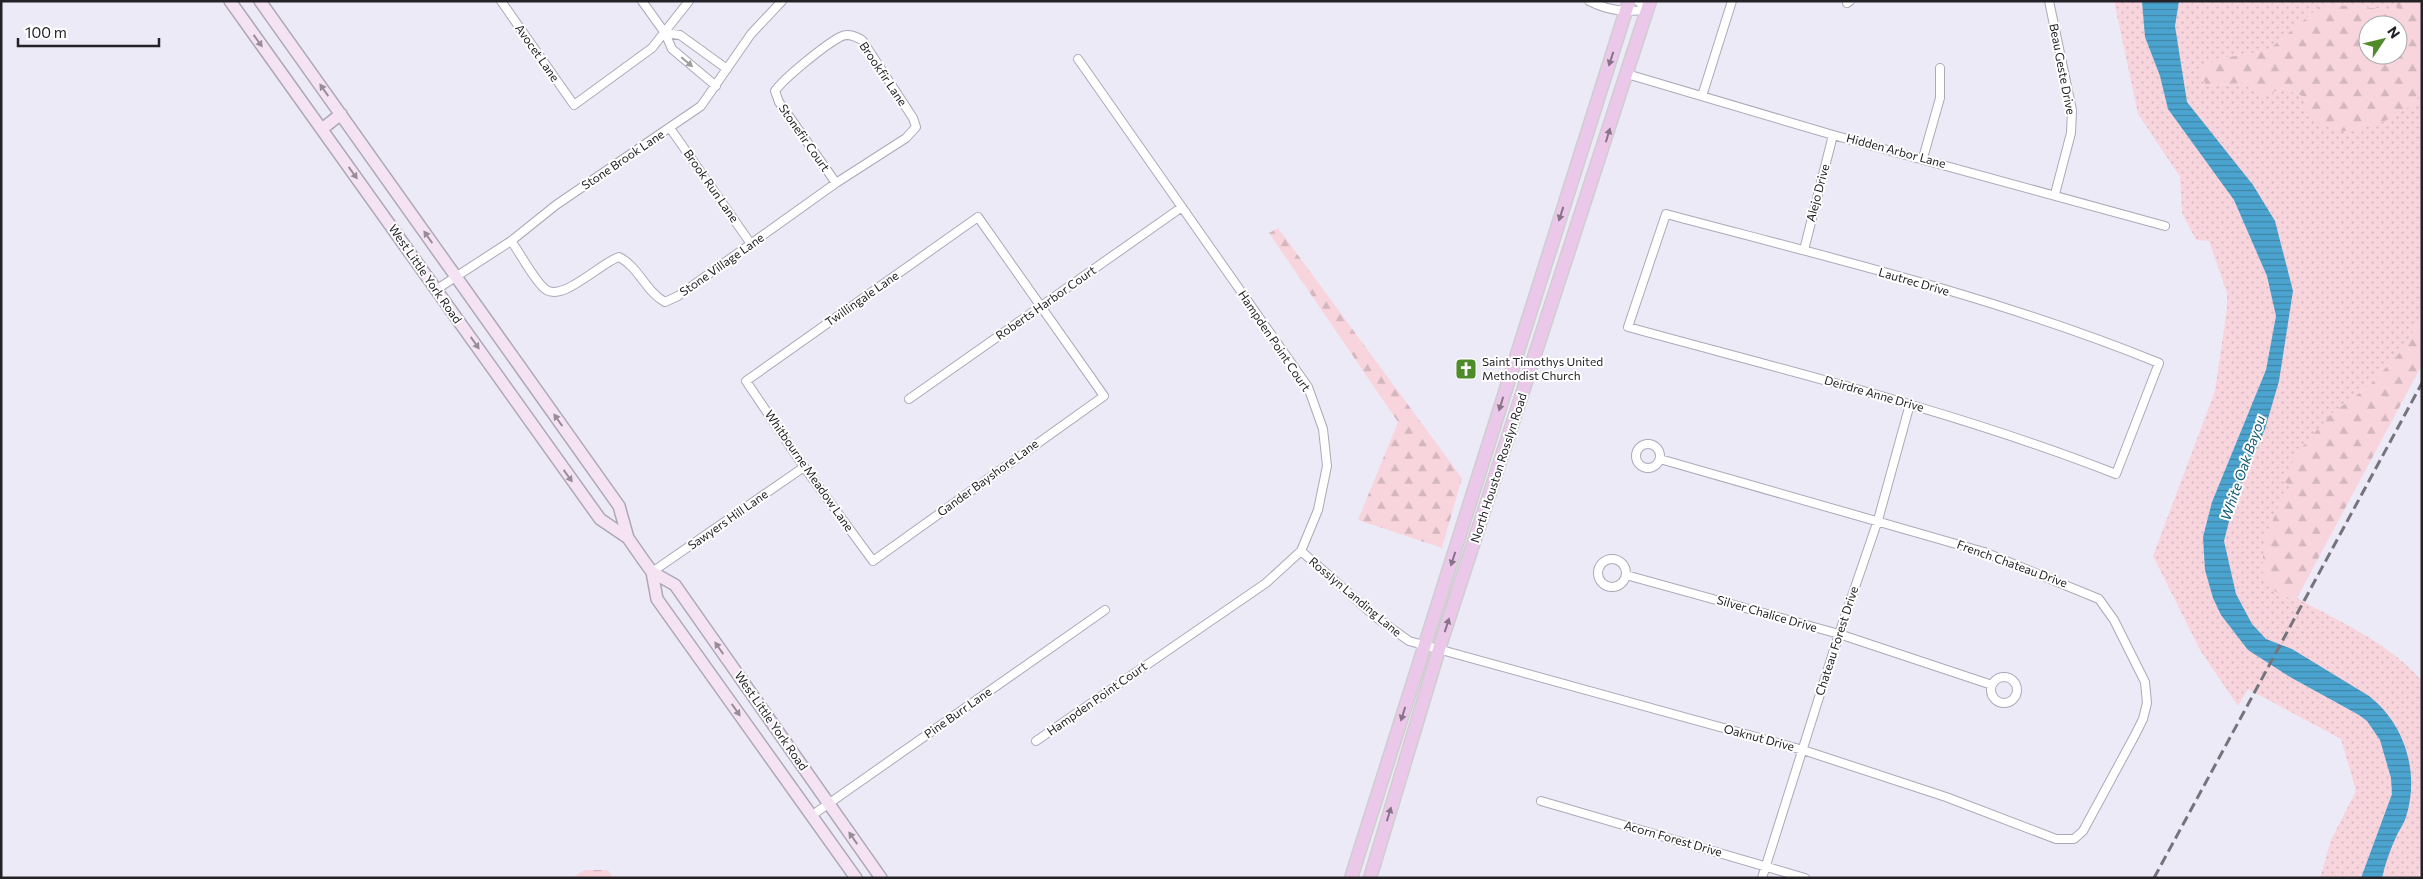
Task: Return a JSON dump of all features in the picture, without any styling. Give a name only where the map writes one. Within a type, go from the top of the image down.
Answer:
[{"type":"main road","name":"West Little York Road","points":[[230,1],[600,519],[628,538]]},
{"type":"main road","name":"West Little York Road","points":[[260,1],[619,506],[628,538],[652,572],[657,598],[856,878]]},
{"type":"main road","name":"North Houston Rosslyn Road","points":[[1370,878],[1439,649],[1600,160],[1627,74],[1645,4]]},
{"type":"main road","name":"North Houston Rosslyn Road","points":[[1351,878],[1627,7]]},
{"type":"main road","points":[[322,129],[341,114]]},
{"type":"main road","points":[[1581,154],[1600,160]]},
{"type":"main road","points":[[1541,278],[1558,290]]},
{"type":"main road","points":[[1521,341],[1539,348]]},
{"type":"main road","points":[[1478,478],[1494,486]]},
{"type":"main road","name":"West Little York Road","points":[[652,572],[675,585],[881,878]]},
{"type":"main road","points":[[714,679],[731,665]]},
{"type":"main road","points":[[1366,831],[1382,837]]},
{"type":"street","name":"Avocet Lane","points":[[501,1],[574,105],[652,48],[665,33]]},
{"type":"street","points":[[642,1],[665,33],[672,49],[716,86]]},
{"type":"street","points":[[665,33],[689,1]]},
{"type":"street","name":"Stone Brook Lane","points":[[437,289],[511,241],[556,205],[701,106],[751,34],[782,1]]},
{"type":"street","points":[[1588,1],[1611,10],[1645,4]]},
{"type":"street","points":[[1702,96],[1732,1]]},
{"type":"street","name":"Beau Geste Drive","points":[[2049,1],[2072,110],[2072,132],[2055,194]]},
{"type":"street","points":[[665,33],[680,35],[727,68]]},
{"type":"street","name":"Stonefir Court","points":[[836,183],[780,102],[775,91],[782,80],[840,36],[851,35]]},
{"type":"street","name":"Brookfir Lane","points":[[851,35],[862,40],[913,118]]},
{"type":"street","name":"Hampden Point Court","points":[[1036,741],[1266,583],[1301,551],[1318,510],[1328,466],[1323,429],[1308,387],[1078,59]]},
{"type":"street","points":[[1923,158],[1940,98],[1940,68]]},
{"type":"street","name":"Hidden Arbor Lane","points":[[1627,74],[1834,135],[2055,194],[2165,226]]},
{"type":"street","name":"Stone Village Lane","points":[[511,241],[545,289],[554,293],[565,291],[608,261],[619,257],[629,262],[654,296],[665,302],[678,296],[836,183],[906,138],[916,127],[913,118]]},
{"type":"street","name":"Brook Run Lane","points":[[670,128],[751,244]]},
{"type":"street","name":"Alejo Drive","points":[[1804,250],[1834,135]]},
{"type":"street","name":"Roberts Harbor Court","points":[[909,399],[1182,207]]},
{"type":"street","name":"Lautrec Drive","points":[[1628,327],[1666,214],[1804,250],[2023,314],[2097,338],[2159,363],[2116,474]]},
{"type":"street","name":"Twillingale Lane","points":[[746,381],[978,217],[1042,306]]},
{"type":"street","name":"Gander Bayshore Lane","points":[[873,561],[1104,396],[1042,306]]},
{"type":"street","name":"Deirdre Anne Drive","points":[[1628,327],[1910,404],[2048,447],[2116,474]]},
{"type":"street","name":"Whitbourne Meadow Lane","points":[[746,381],[804,467],[873,561]]},
{"type":"street","name":"Chateau Forest Drive","points":[[1762,878],[1839,634],[1878,520],[1910,404]]},
{"type":"street","name":"French Chateau Drive","points":[[1660,460],[1878,520],[1984,552],[2099,598],[2110,614],[2145,682],[2147,703],[2143,719],[2126,753],[2083,831],[2074,839]]},
{"type":"street","name":"Sawyers Hill Lane","points":[[652,572],[804,467]]},
{"type":"street","name":"Rosslyn Landing Lane","points":[[1301,551],[1377,618],[1409,641],[1439,649]]},
{"type":"street","name":"Silver Chalice Drive","points":[[1626,575],[1839,634],[1992,685]]},
{"type":"street","name":"Pine Burr Lane","points":[[812,816],[1105,610]]},
{"type":"street","name":"Oaknut Drive","points":[[1439,649],[1564,686],[1803,750],[1946,797],[2056,839],[2074,839]]},
{"type":"street","name":"Acorn Forest Drive","points":[[1541,802],[1766,865],[1805,878]]},
{"type":"green space","points":[[2114,1],[2396,1],[2398,10],[2323,4],[2267,51],[2216,59],[2206,86],[2243,83],[2262,97],[2282,88],[2305,97],[2307,115],[2414,104],[2422,88],[2422,316],[2404,348],[2369,386],[2331,414],[2293,487],[2279,506],[2264,540],[2285,597],[2297,598],[2364,634],[2395,655],[2422,681],[2422,863],[2418,878],[2320,878],[2331,840],[2356,791],[2341,739],[2248,689],[2238,706],[2200,650],[2153,556],[2215,391],[2227,308],[2227,293],[2209,241],[2196,240],[2182,213],[2180,177],[2138,114]]},
{"type":"green space","points":[[2396,1],[2422,1],[2422,88],[2414,104],[2385,121],[2361,129],[2337,132],[2306,115],[2305,97],[2282,88],[2262,97],[2243,83],[2206,86],[2201,71],[2216,59],[2267,51],[2323,4],[2397,10]]},
{"type":"green space","points":[[1278,228],[1462,478],[1442,548],[1358,520],[1398,422],[1269,233]]},
{"type":"green space","points":[[2422,316],[2422,365],[2297,598],[2285,597],[2271,589],[2262,571],[2264,540],[2279,506],[2293,487],[2284,482],[2296,454],[2331,414],[2369,386],[2404,348]]},
{"type":"green space","points":[[584,870],[608,870],[613,878],[572,878]]},
{"type":"water","name":"White Oak Bayou","points":[[2142,1],[2179,1],[2175,26],[2187,102],[2253,185],[2275,221],[2293,291],[2279,381],[2265,429],[2235,498],[2224,541],[2236,594],[2252,624],[2266,639],[2292,649],[2369,696],[2382,707],[2400,735],[2410,767],[2410,800],[2405,820],[2397,834],[2382,878],[2361,878],[2392,794],[2391,778],[2380,740],[2367,721],[2359,715],[2290,677],[2248,650],[2221,615],[2213,598],[2205,570],[2203,537],[2212,502],[2266,370],[2276,316],[2267,276],[2234,200],[2168,109],[2160,76],[2145,37]]},
{"type":"railway","points":[[2154,878],[2422,383]]},
{"type":"place","name":"Saint Timothys United Methodist Church","points":[[1466,369]]}]
